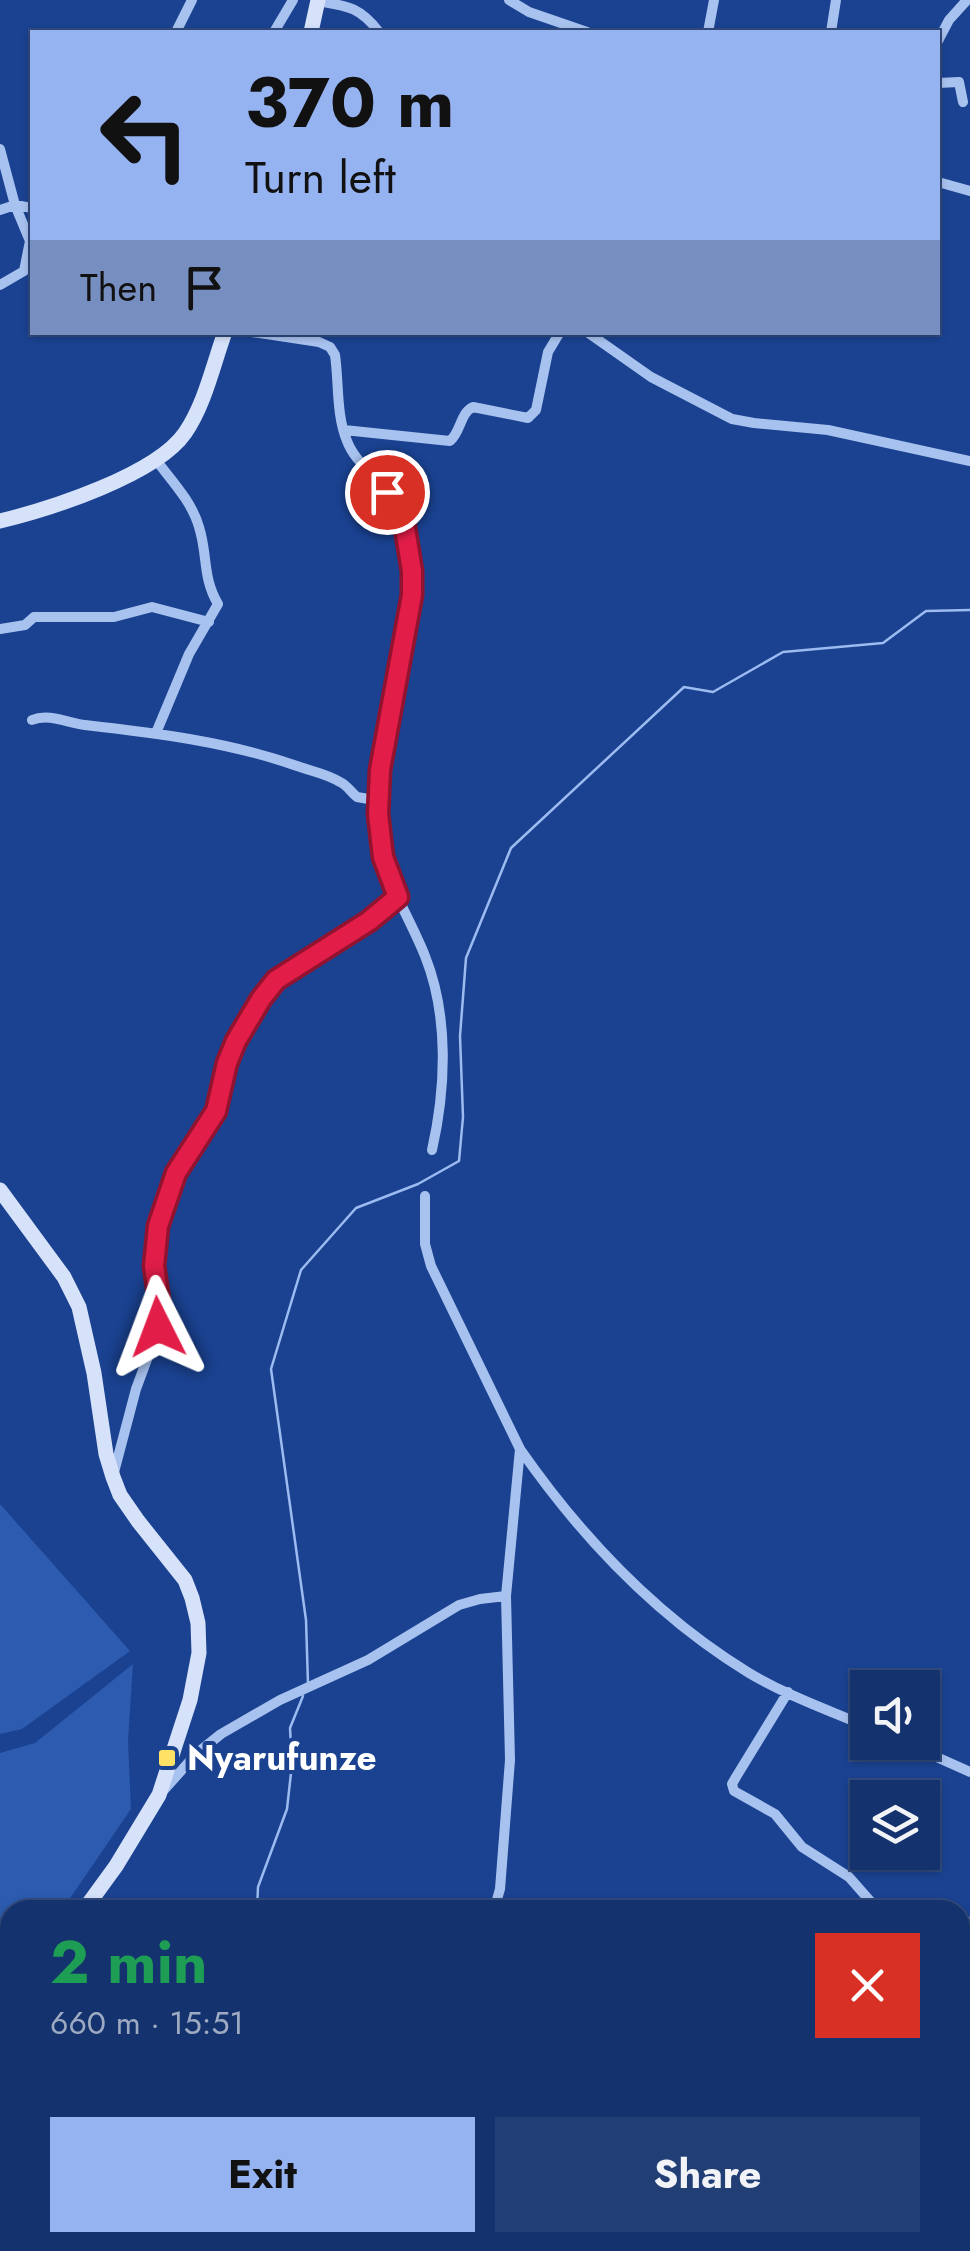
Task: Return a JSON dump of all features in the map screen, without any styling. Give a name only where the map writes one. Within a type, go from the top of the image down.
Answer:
[{"type":"main road","points":[[311,30],[318,0]]},
{"type":"main road","points":[[0,522],[86,494],[169,451],[196,414],[224,335]]},
{"type":"main road","points":[[0,1190],[64,1276],[79,1307],[112,1477],[120,1496],[184,1580],[198,1623],[199,1653],[190,1700],[159,1795],[91,1900]]},
{"type":"street","points":[[177,30],[192,0]]},
{"type":"street","points":[[275,30],[293,0]]},
{"type":"street","points":[[318,0],[357,9],[377,30]]},
{"type":"street","points":[[509,0],[528,12],[581,30]]},
{"type":"street","points":[[708,30],[714,0]]},
{"type":"street","points":[[831,30],[836,0]]},
{"type":"street","points":[[940,37],[967,0]]},
{"type":"street","points":[[940,83],[958,82],[962,102]]},
{"type":"street","points":[[0,148],[15,206],[30,237]]},
{"type":"street","points":[[940,183],[970,191]]},
{"type":"street","points":[[0,210],[30,208]]},
{"type":"street","points":[[0,285],[24,271],[30,244]]},
{"type":"street","points":[[272,335],[330,347],[335,355],[344,430],[353,453],[387,492],[404,522],[412,595],[380,770],[378,814],[383,857],[434,980],[440,1008],[441,1076],[432,1150]]},
{"type":"street","points":[[344,430],[450,440],[456,436],[466,411],[473,407],[528,418],[536,410],[548,352],[558,335]]},
{"type":"street","points":[[591,335],[651,376],[732,418],[828,430],[970,461]]},
{"type":"street","points":[[156,460],[190,506],[201,532],[208,587],[218,604],[189,654],[156,733]]},
{"type":"street","points":[[0,629],[25,626],[34,617],[114,617],[152,607],[208,622]]},
{"type":"street","points":[[32,720],[40,716],[156,733],[274,758],[338,780],[356,798],[380,801]]},
{"type":"street","points":[[112,1477],[158,1327],[160,1307],[154,1266],[158,1226],[176,1173],[216,1111],[236,1041],[276,980],[369,921],[398,897]]},
{"type":"street","points":[[425,1196],[425,1244],[431,1266],[520,1449],[574,1522],[638,1590],[691,1634],[750,1674],[850,1719]]},
{"type":"street","points":[[497,1900],[510,1760],[506,1596],[520,1449]]},
{"type":"street","points":[[159,1795],[196,1754],[221,1734],[280,1700],[368,1660],[459,1605],[506,1596]]},
{"type":"street","points":[[788,1692],[736,1776],[734,1791],[781,1818],[802,1846],[850,1877],[870,1900]]},
{"type":"street","points":[[940,1759],[970,1772]]},
{"type":"shaded area","points":[[0,1504],[130,1651],[22,1729],[0,1734]]},
{"type":"shaded area","points":[[133,1664],[128,1741],[131,1809],[69,1900],[0,1900],[0,1753],[35,1743]]},
{"type":"waterway","points":[[308,1684],[306,1620],[271,1369],[301,1270],[356,1208],[418,1184],[459,1161],[463,1117],[460,1036],[466,958],[511,848],[684,687],[713,692],[783,652],[883,643],[926,611],[970,610]]},
{"type":"waterway","points":[[257,1900],[258,1887],[287,1809],[292,1764],[290,1728],[303,1696]]},
{"type":"place","name":"Nyarufunze","points":[[167,1758]]},
{"type":"route","points":[[158,1327],[160,1307],[154,1266],[158,1226],[176,1173],[220,1102],[227,1063],[236,1041],[276,980],[369,921],[398,897],[383,857],[378,814],[380,770],[412,595],[412,571],[404,522],[387,492]]}]
